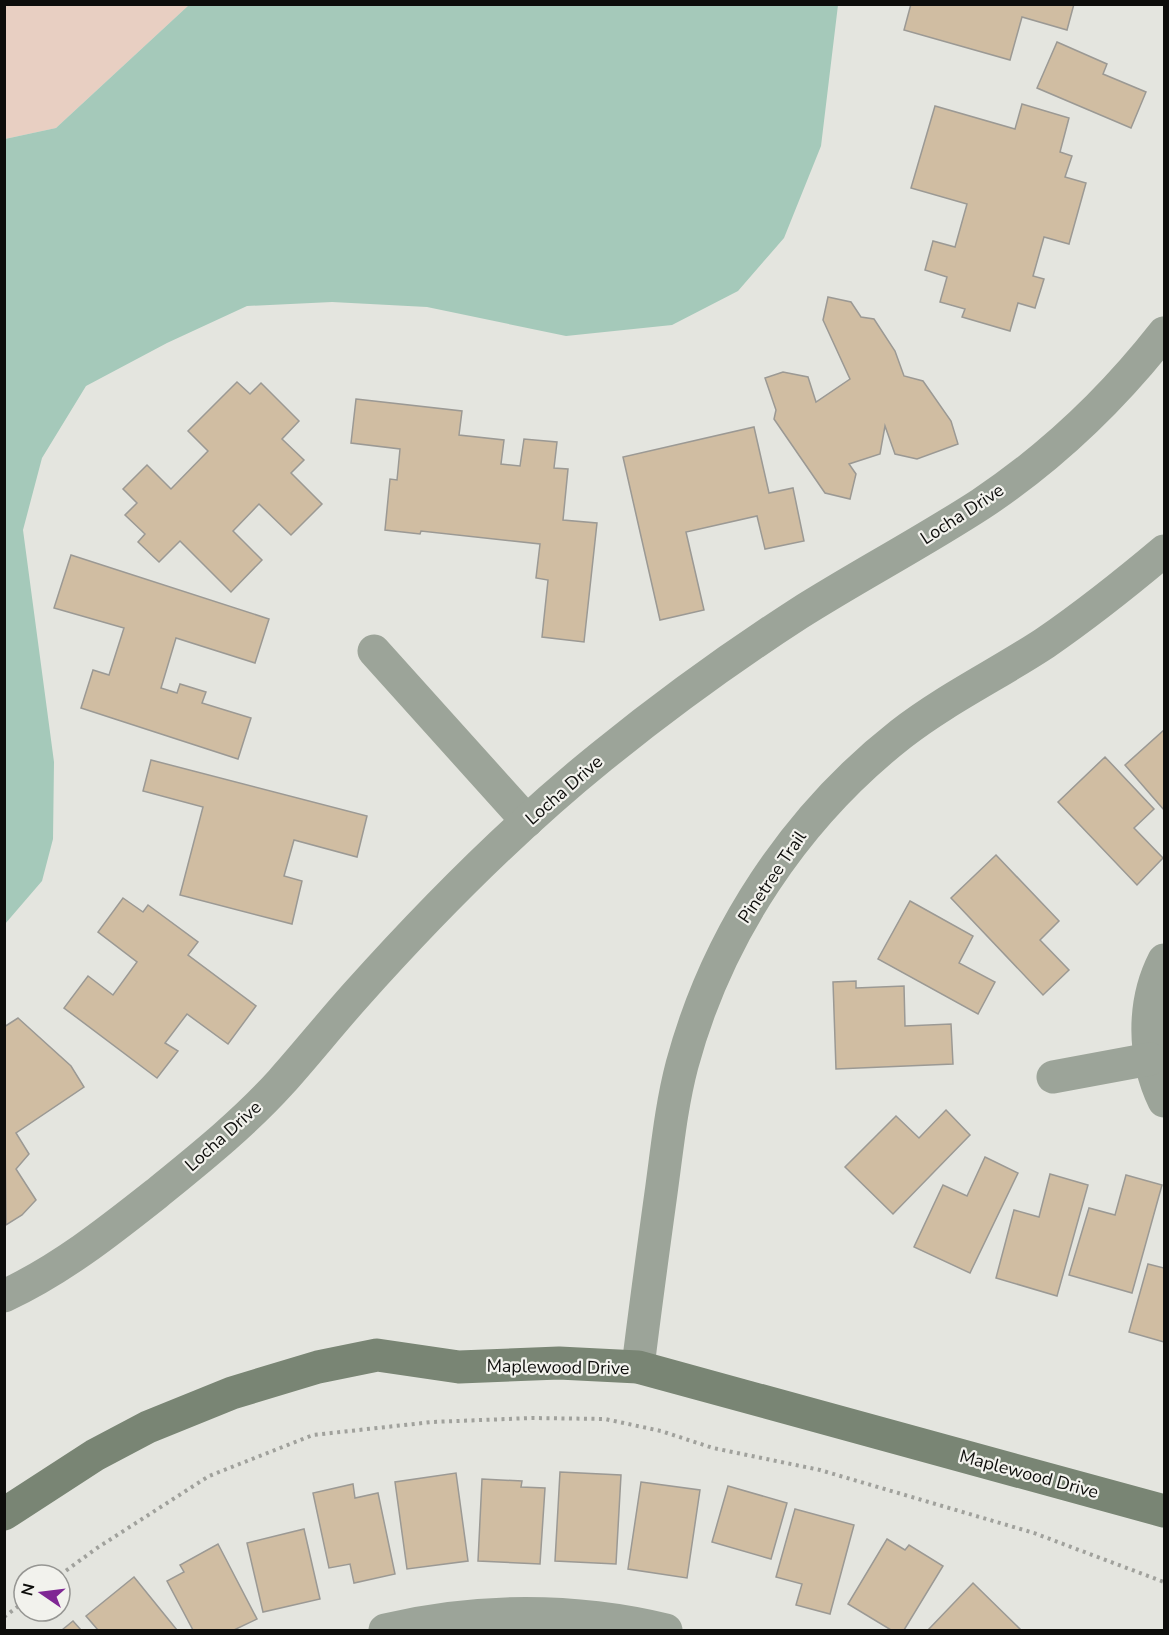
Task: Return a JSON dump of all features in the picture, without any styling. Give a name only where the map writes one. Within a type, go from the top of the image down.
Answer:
[{"type":"street","name":"Locha Drive","points":[[4,1296],[29,1284],[92,1245],[236,1126],[279,1084],[355,996],[438,906],[527,820],[600,758],[697,683],[799,614],[983,502],[1032,465],[1101,404],[1164,333]]},
{"type":"street","name":"Pinetree Trail","points":[[638,1367],[671,1115],[682,1066],[715,970],[750,903],[793,841],[843,784],[900,735],[942,705],[1044,644],[1116,592],[1164,551]]},
{"type":"street","points":[[374,651],[527,820]]},
{"type":"street","points":[[1164,960],[1150,1004],[1148,1021],[1150,1059],[1164,1101]]},
{"type":"street","points":[[1053,1077],[1150,1059]]},
{"type":"street","name":"Maplewood Drive","points":[[4,1514],[95,1455],[148,1427],[232,1393],[318,1367],[377,1355],[459,1366],[559,1363],[638,1367],[1164,1511]]},
{"type":"street","points":[[402,1628],[463,1617],[521,1613],[595,1617],[666,1630]]},
{"type":"path","points":[[72,1566],[209,1476],[313,1435],[432,1422],[532,1418],[605,1419],[661,1431],[713,1448],[820,1470],[1034,1533],[1164,1582]]},
{"type":"shaded area","points":[[4,5],[189,5],[56,128],[5,139]]},
{"type":"shaded area","points":[[189,5],[838,5],[821,146],[784,238],[738,291],[672,325],[566,336],[427,307],[332,302],[247,306],[167,343],[86,386],[42,458],[23,530],[54,762],[53,839],[42,881],[5,924],[5,139],[56,128]]},
{"type":"building","points":[[911,4],[1074,4],[1067,30],[1022,17],[1010,60],[904,30]]},
{"type":"building","points":[[1057,42],[1107,64],[1103,74],[1146,92],[1131,128],[1037,88]]},
{"type":"building","points":[[1022,104],[1069,118],[1060,152],[1072,156],[1065,177],[1086,183],[1069,244],[1044,237],[1033,276],[1044,279],[1035,308],[1018,303],[1010,331],[962,317],[965,309],[940,302],[947,277],[925,270],[933,241],[955,247],[967,204],[911,188],[935,106],[1015,129]]},
{"type":"building","points":[[828,297],[851,302],[861,317],[874,319],[895,351],[904,376],[923,381],[951,421],[958,444],[917,459],[895,454],[885,426],[880,454],[849,464],[856,474],[850,499],[825,493],[774,419],[776,410],[765,378],[783,372],[808,377],[816,402],[850,379],[823,320]]},
{"type":"building","points":[[237,382],[250,394],[261,383],[299,421],[282,439],[304,460],[291,473],[322,504],[291,535],[259,504],[233,531],[262,560],[231,592],[180,541],[159,562],[138,542],[145,534],[125,515],[137,503],[123,489],[147,465],[171,489],[208,451],[188,431]]},
{"type":"building","points":[[356,399],[462,411],[459,435],[504,440],[501,464],[520,466],[524,439],[557,442],[554,468],[568,469],[563,520],[597,523],[584,642],[542,637],[548,580],[536,578],[540,544],[421,531],[420,534],[385,530],[390,479],[397,480],[400,449],[351,443]]},
{"type":"building","points":[[754,427],[769,493],[793,488],[804,541],[765,549],[757,516],[686,532],[704,610],[660,620],[623,457]]},
{"type":"building","points":[[71,555],[269,619],[255,663],[176,638],[161,688],[177,693],[180,684],[206,692],[202,703],[251,718],[238,759],[81,708],[93,670],[109,675],[124,628],[54,608]]},
{"type":"building","points":[[1164,730],[1164,810],[1125,765]]},
{"type":"building","points":[[1105,757],[1154,809],[1134,828],[1163,858],[1137,885],[1058,802]]},
{"type":"building","points":[[151,760],[367,816],[357,857],[294,840],[284,876],[302,881],[292,924],[180,895],[203,807],[143,791]]},
{"type":"building","points":[[996,855],[1059,921],[1040,940],[1069,970],[1043,995],[951,898]]},
{"type":"building","points":[[123,898],[143,912],[148,905],[198,942],[188,955],[256,1006],[228,1044],[187,1014],[165,1043],[178,1051],[157,1078],[64,1008],[88,976],[113,995],[137,962],[98,932]]},
{"type":"building","points":[[910,901],[973,936],[959,963],[995,982],[978,1014],[878,959]]},
{"type":"building","points":[[856,981],[856,988],[904,986],[905,1026],[951,1024],[953,1064],[836,1069],[833,982]]},
{"type":"building","points":[[18,1018],[71,1066],[84,1087],[16,1133],[29,1154],[16,1169],[36,1200],[22,1215],[6,1225],[4,1027]]},
{"type":"building","points":[[946,1110],[970,1135],[893,1214],[845,1167],[896,1116],[919,1138]]},
{"type":"building","points":[[985,1157],[1018,1173],[970,1273],[914,1247],[943,1185],[967,1196]]},
{"type":"building","points":[[1050,1174],[1088,1185],[1057,1296],[996,1278],[1014,1210],[1039,1217]]},
{"type":"building","points":[[1126,1175],[1162,1185],[1132,1293],[1069,1275],[1089,1208],[1115,1215]]},
{"type":"building","points":[[1148,1264],[1164,1268],[1164,1342],[1129,1332]]},
{"type":"building","points":[[560,1472],[621,1475],[616,1564],[555,1561]]},
{"type":"building","points":[[456,1473],[468,1561],[407,1569],[395,1482]]},
{"type":"building","points":[[482,1479],[522,1481],[521,1487],[545,1488],[540,1564],[478,1561]]},
{"type":"building","points":[[641,1482],[700,1490],[687,1578],[628,1569]]},
{"type":"building","points":[[353,1484],[355,1498],[378,1493],[395,1574],[354,1583],[350,1564],[329,1568],[313,1493]]},
{"type":"building","points":[[728,1486],[787,1503],[771,1559],[712,1542]]},
{"type":"building","points":[[795,1509],[854,1525],[830,1614],[796,1605],[802,1584],[776,1577]]},
{"type":"building","points":[[304,1529],[320,1599],[263,1612],[247,1543]]},
{"type":"building","points":[[887,1539],[905,1550],[909,1545],[943,1566],[904,1630],[891,1630],[848,1604]]},
{"type":"building","points":[[218,1544],[257,1619],[234,1630],[193,1630],[167,1581],[184,1572],[180,1565]]},
{"type":"building","points":[[134,1577],[177,1630],[98,1630],[86,1616]]},
{"type":"building","points":[[973,1583],[1021,1630],[928,1630]]},
{"type":"building","points":[[72,1623],[81,1630],[62,1630]]}]
